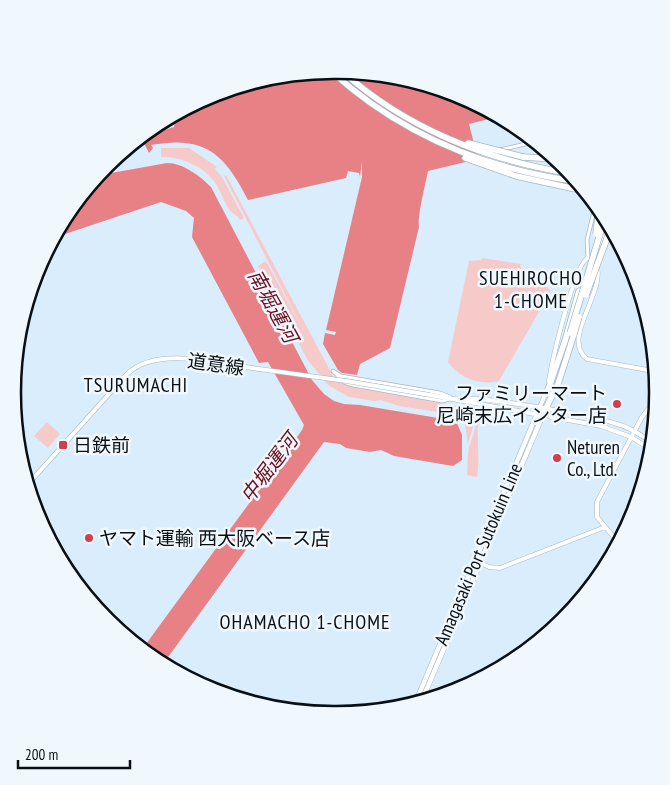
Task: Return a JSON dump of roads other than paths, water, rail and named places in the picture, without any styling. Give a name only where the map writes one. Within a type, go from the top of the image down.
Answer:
[{"type":"highway","points":[[340,79],[363,98],[426,140],[486,167],[516,176],[573,188]]},
{"type":"highway","points":[[352,79],[383,103],[430,130],[462,145],[495,156],[555,169]]},
{"type":"highway","points":[[399,122],[442,145],[474,158],[524,172],[565,179]]},
{"type":"highway","points":[[430,130],[513,156],[544,159]]},
{"type":"highway","points":[[542,412],[558,384],[597,232],[598,221]]},
{"type":"highway","points":[[570,333],[602,228]]},
{"type":"highway","points":[[586,294],[605,233]]},
{"type":"highway","points":[[548,390],[565,341],[586,294],[607,237]]},
{"type":"main road","name":"Amagasaki Port Sutokuin Line","points":[[419,695],[537,415],[542,412]]},
{"type":"main road","name":"Amagasaki Port Sutokuin Line","points":[[425,693],[542,412]]},
{"type":"street","points":[[482,154],[525,143]]},
{"type":"street","points":[[588,258],[587,240],[593,214]]},
{"type":"street","points":[[588,258],[595,261],[598,273],[578,340],[580,353],[592,361],[648,370]]},
{"type":"street","points":[[542,412],[565,312],[581,263],[588,258]]},
{"type":"street","name":"道意線","points":[[33,478],[127,374],[143,363],[168,357],[430,395],[537,415]]},
{"type":"street","points":[[333,371],[348,377],[440,393],[453,399],[442,401],[353,385],[344,382],[333,371]]},
{"type":"street","name":"道意線","points":[[453,399],[480,400],[542,412]]},
{"type":"street","points":[[613,537],[596,513],[597,502],[648,408]]},
{"type":"street","points":[[542,412],[611,422],[634,431],[645,438]]},
{"type":"street","points":[[542,412],[601,426],[631,437],[644,445]]},
{"type":"street","points":[[480,563],[489,567],[500,568],[605,527]]},
{"type":"water","points":[[314,79],[356,79],[416,89],[436,95],[489,119],[469,124],[478,159],[428,171],[420,209],[419,227],[390,348],[360,364],[357,375],[342,373],[338,370],[323,344],[325,333],[335,335],[336,332],[326,330],[362,177],[362,161],[360,177],[359,173],[348,171],[346,178],[248,200],[231,171],[212,152],[200,146],[186,143],[151,145],[153,148],[149,153],[145,145],[142,146],[164,130],[174,127],[175,123],[196,111],[234,95],[294,81]]},
{"type":"water","name":"南堀運河","points":[[167,163],[185,168],[211,187],[312,380],[324,394],[334,401],[344,404],[456,421],[462,435],[462,460],[453,466],[394,456],[381,450],[370,452],[324,442],[168,657],[147,643],[286,453],[304,425],[268,362],[259,363],[192,237],[194,218],[186,211],[161,202],[64,234],[86,202],[111,173]]},
{"type":"place","name":"ファミリーマート 尼崎末広インター店","points":[[617,404]]},
{"type":"place","name":"日鉄前","points":[[63,445]]},
{"type":"place","name":"Neturen Co., Ltd.","points":[[557,458]]},
{"type":"place","name":"ヤマト運輸 西大阪ベース店","points":[[89,538]]},
{"type":"district","name":"SUEHIROCHO 1-CHOME","points":[[531,290]]},
{"type":"district","name":"TSURUMACHI","points":[[136,385]]},
{"type":"district","name":"OHAMACHO 1-CHOME","points":[[305,622]]},
{"type":"water label","name":"中堀運河","points":[[269,468]]}]
